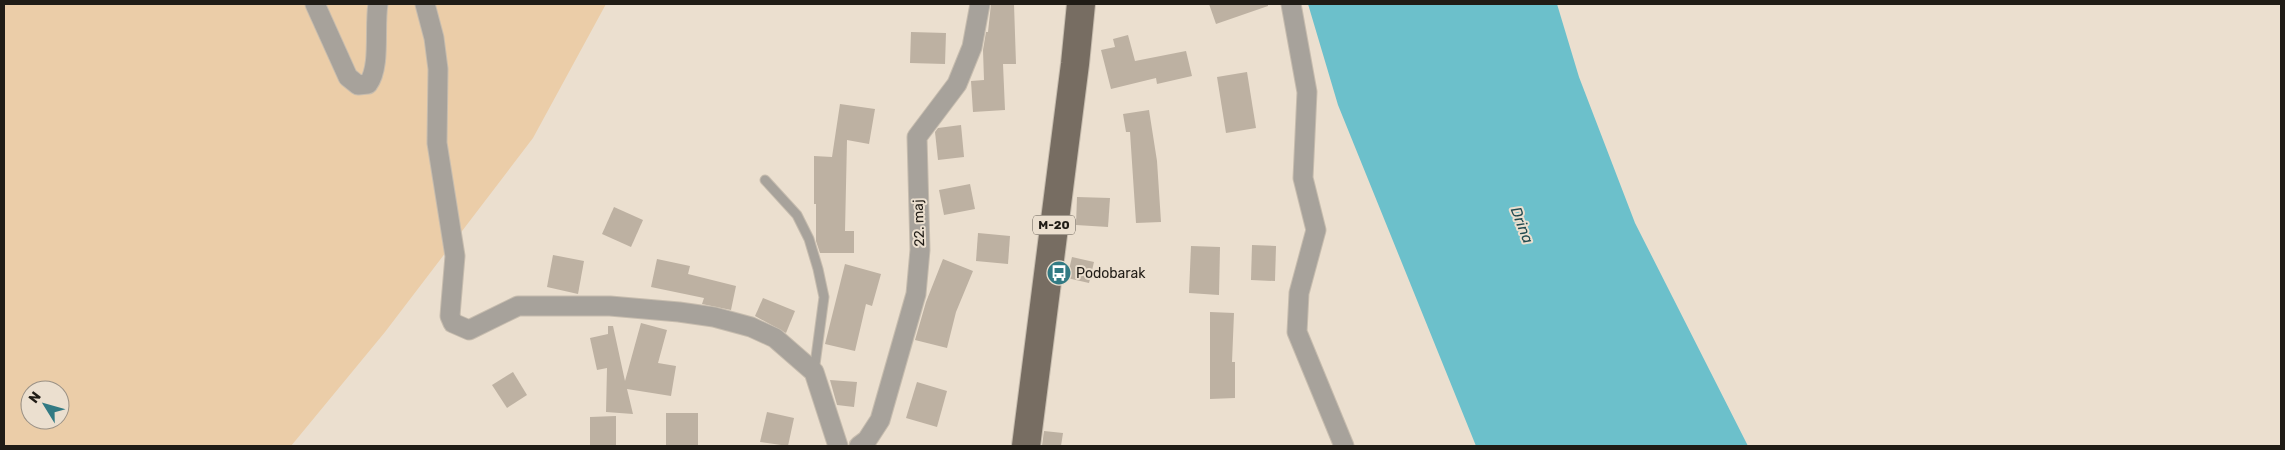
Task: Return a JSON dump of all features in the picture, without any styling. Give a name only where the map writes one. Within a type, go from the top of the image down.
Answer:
[{"type":"main road","name":"M-20","points":[[1026,446],[1076,64],[1081,4]]},
{"type":"street","points":[[315,4],[348,76],[358,85],[368,84],[373,78],[376,66],[378,4]]},
{"type":"street","points":[[425,4],[434,38],[437,61],[439,99],[437,143],[452,229],[454,256],[450,316],[453,324],[469,330],[518,306],[610,306],[714,317],[751,327],[775,338],[814,372],[838,446]]},
{"type":"street","name":"22. maj","points":[[859,446],[867,440],[880,420],[916,294],[920,250],[917,137],[956,84],[972,47],[980,4]]},
{"type":"street","points":[[1291,4],[1307,92],[1303,178],[1316,230],[1300,293],[1297,332],[1344,446]]},
{"type":"lane","points":[[765,180],[797,215],[809,239],[818,270],[824,297],[814,372]]},
{"type":"shaded area","points":[[4,4],[606,4],[533,138],[385,332],[291,446],[4,446]]},
{"type":"water","name":"Drina","points":[[1308,4],[1557,4],[1579,77],[1635,223],[1748,446],[1476,446],[1338,105]]},
{"type":"building","points":[[991,4],[1014,4],[1016,64],[1003,64],[1005,110],[973,112],[971,81],[984,80],[983,50],[986,32],[988,32]]},
{"type":"building","points":[[1209,4],[1268,4],[1268,6],[1216,24]]},
{"type":"building","points":[[911,32],[946,33],[945,64],[910,63]]},
{"type":"building","points":[[1128,35],[1135,61],[1186,51],[1192,76],[1157,84],[1156,78],[1111,89],[1101,50],[1115,47],[1113,39]]},
{"type":"building","points":[[1247,72],[1256,128],[1226,133],[1217,77]]},
{"type":"building","points":[[840,104],[875,109],[869,144],[847,140],[845,231],[854,231],[854,253],[820,253],[816,241],[814,156],[832,157]]},
{"type":"building","points":[[1149,110],[1157,161],[1161,222],[1136,223],[1130,132],[1126,132],[1123,114]]},
{"type":"building","points":[[961,125],[964,157],[938,160],[935,132],[938,128]]},
{"type":"building","points":[[970,184],[975,209],[944,215],[939,190]]},
{"type":"building","points":[[1077,197],[1110,198],[1108,227],[1076,225]]},
{"type":"building","points":[[614,207],[643,220],[631,247],[602,234]]},
{"type":"building","points":[[978,233],[1010,236],[1008,264],[976,261]]},
{"type":"building","points":[[1252,245],[1276,246],[1275,281],[1251,280]]},
{"type":"building","points":[[1191,246],[1220,247],[1219,295],[1189,293]]},
{"type":"building","points":[[553,255],[584,261],[578,294],[547,287]]},
{"type":"building","points":[[1072,257],[1094,262],[1089,283],[1067,278]]},
{"type":"building","points":[[657,259],[690,266],[688,274],[736,286],[731,310],[702,304],[704,298],[651,287]]},
{"type":"building","points":[[943,259],[973,271],[956,312],[947,348],[915,340],[926,302]]},
{"type":"building","points":[[845,264],[881,274],[872,306],[866,304],[855,351],[825,344]]},
{"type":"building","points":[[763,298],[795,311],[786,333],[755,316]]},
{"type":"building","points":[[1210,312],[1234,313],[1232,362],[1235,362],[1235,398],[1210,399]]},
{"type":"building","points":[[641,323],[667,330],[658,363],[676,366],[671,396],[627,389],[633,414],[606,412],[607,368],[597,370],[590,338],[608,334],[608,326],[613,326],[625,381]]},
{"type":"building","points":[[513,372],[527,395],[507,408],[492,385]]},
{"type":"building","points":[[830,380],[857,382],[854,407],[837,405]]},
{"type":"building","points":[[917,382],[947,391],[937,427],[906,418]]},
{"type":"building","points":[[767,412],[794,418],[788,446],[760,442]]},
{"type":"building","points":[[666,413],[698,413],[698,445],[666,445]]},
{"type":"building","points":[[616,416],[616,446],[590,446],[590,417]]},
{"type":"building","points":[[1044,431],[1063,433],[1061,446],[1042,446]]},
{"type":"place","name":"Podobarak","points":[[1059,273]]}]
